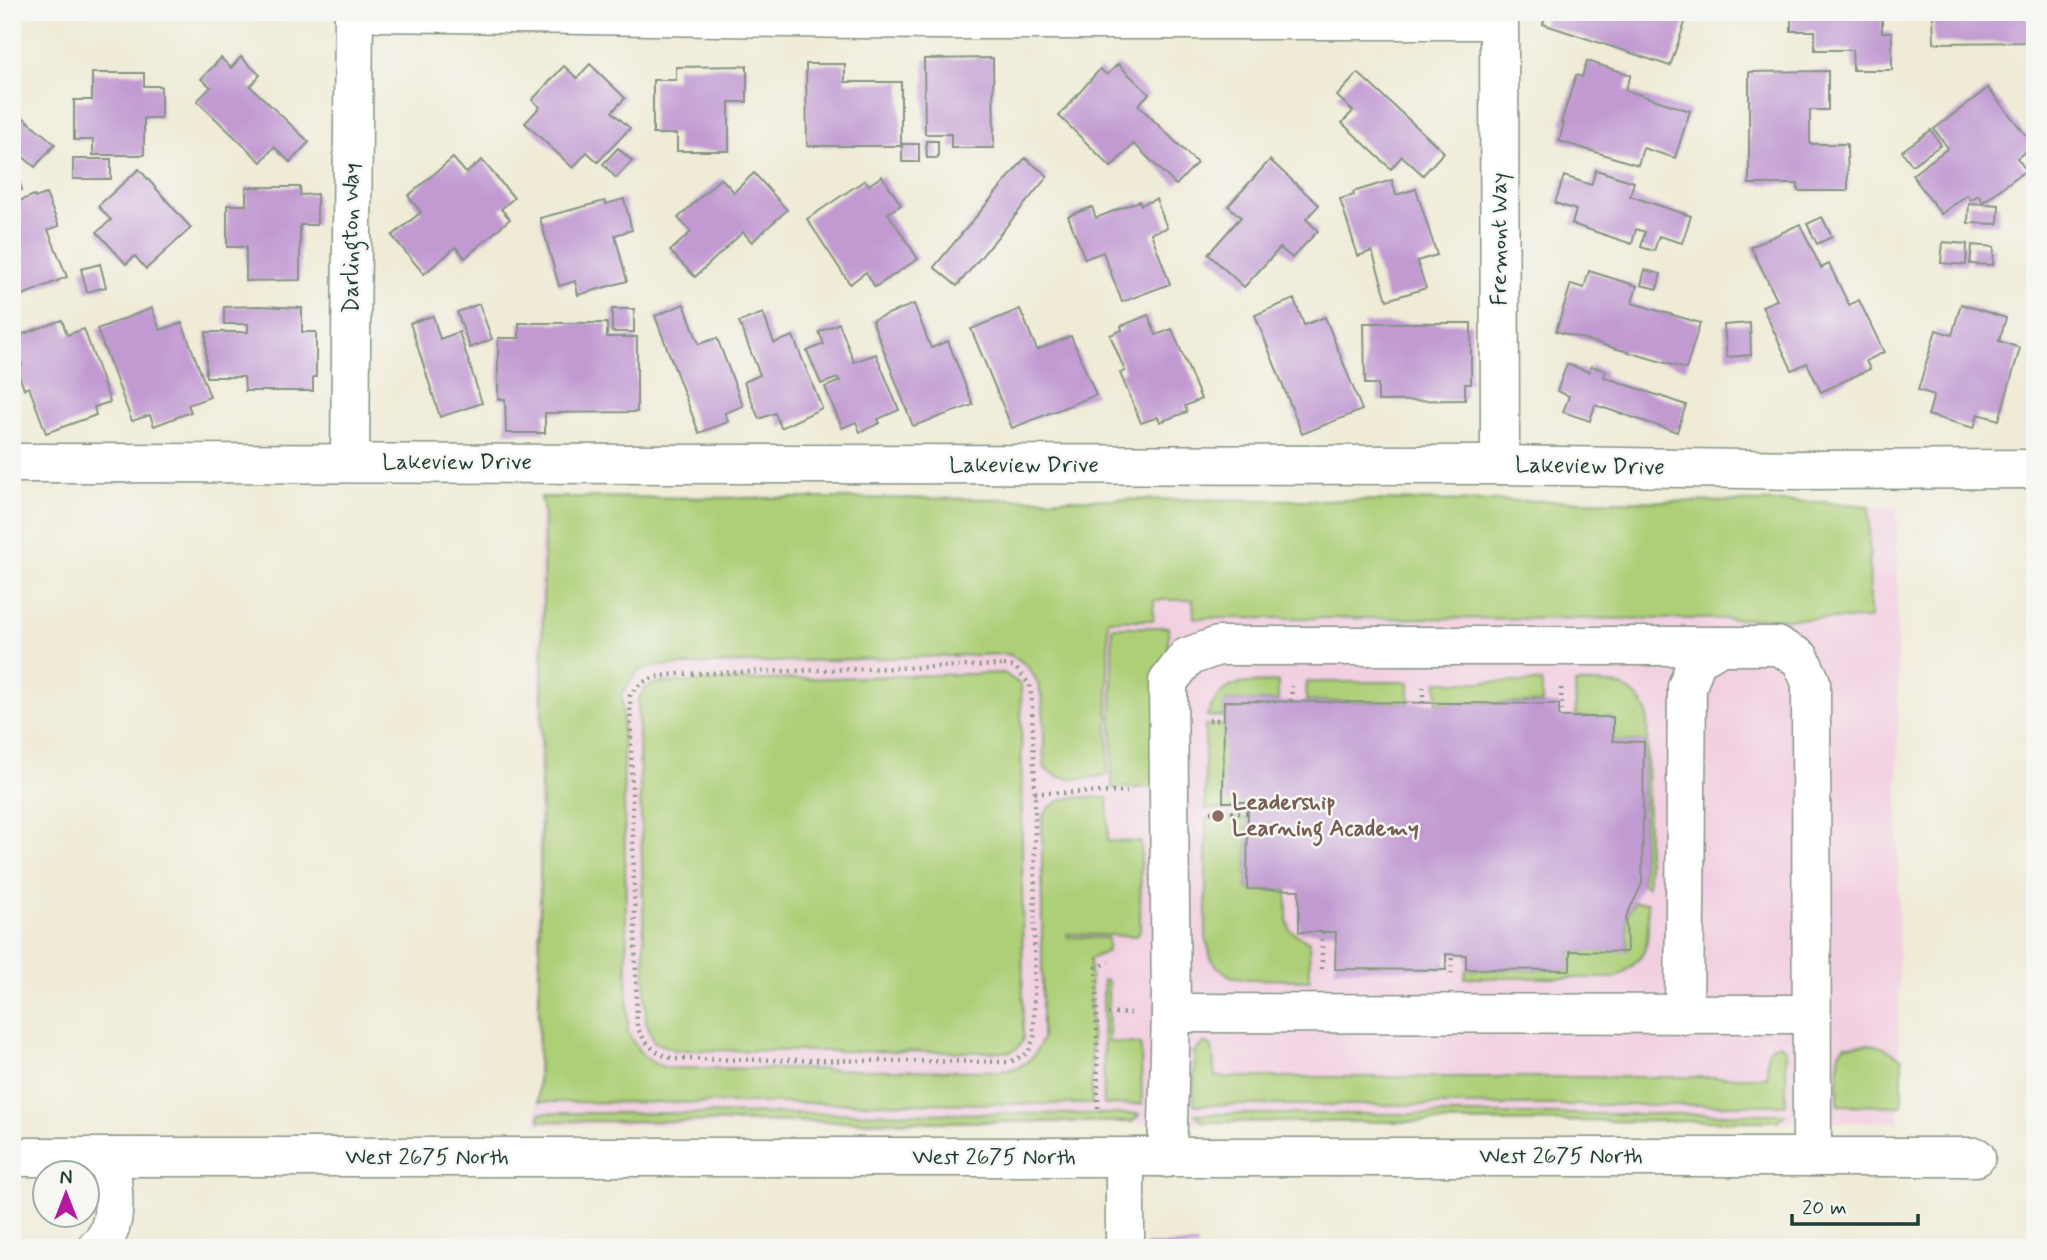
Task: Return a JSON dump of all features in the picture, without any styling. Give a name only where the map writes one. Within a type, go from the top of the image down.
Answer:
[{"type":"street","name":"Darlington Way","points":[[350,463],[354,12]]},
{"type":"street","points":[[379,12],[1499,16]]},
{"type":"street","name":"Fremont Way","points":[[1499,16],[1500,465]]},
{"type":"street","name":"Lakeview Drive","points":[[12,463],[1500,465],[1799,470],[2035,469]]},
{"type":"street","points":[[1167,1158],[1171,1013],[1184,802],[1168,682],[1187,657],[1218,646],[1777,646],[1800,658],[1811,682],[1812,1157]]},
{"type":"street","points":[[1684,1015],[1686,687],[1697,659],[1720,646]]},
{"type":"street","points":[[1171,1013],[1811,1014]]},
{"type":"street","name":"West 2675 North","points":[[12,1157],[1976,1157]]},
{"type":"street","points":[[96,1248],[107,1239],[113,1212],[110,1157]]},
{"type":"street","points":[[1125,1158],[1125,1248]]},
{"type":"path","points":[[1004,665],[1015,667],[1030,685],[1035,793],[1034,1037],[1028,1053],[1010,1062],[674,1059],[647,1047],[637,1027],[631,695],[638,684],[655,676],[679,674],[1004,665]]},
{"type":"path","points":[[1560,676],[1562,717]]},
{"type":"path","points":[[1035,793],[1184,802],[1248,813]]},
{"type":"path","points":[[1322,932],[1322,985]]},
{"type":"path","points":[[1098,1108],[1096,968],[1109,962]]},
{"type":"shaded area","name":"Leadership Learning Academy","points":[[1897,507],[1899,1122],[536,1125],[539,511]]},
{"type":"green space","points":[[541,497],[1823,502],[1869,506],[1870,619],[1194,618],[1193,600],[1154,600],[1153,620],[1108,620],[1108,775],[1083,778],[1057,776],[1044,767],[1044,718],[1039,687],[1022,662],[1007,654],[656,666],[638,671],[622,693],[628,1032],[648,1060],[668,1068],[1002,1071],[1022,1065],[1036,1052],[1042,1039],[1042,818],[1054,804],[1062,800],[1080,797],[1108,798],[1108,841],[1141,842],[1140,930],[1137,936],[1067,934],[1068,937],[1108,938],[1108,951],[1090,959],[1092,1104],[538,1102],[544,513]]},
{"type":"green space","points":[[1112,627],[1168,627],[1170,788],[1112,788]]},
{"type":"green space","points":[[1004,673],[1021,685],[1023,1037],[1018,1047],[1008,1052],[674,1050],[654,1042],[646,1022],[638,701],[644,689],[657,683]]},
{"type":"green space","points":[[1278,682],[1278,701],[1225,701],[1224,717],[1207,716],[1220,695],[1235,685]]},
{"type":"green space","points":[[1307,682],[1409,682],[1409,703],[1306,701]]},
{"type":"green space","points":[[1437,682],[1542,682],[1542,703],[1437,703]]},
{"type":"green space","points":[[1575,683],[1607,684],[1626,689],[1634,694],[1647,712],[1648,886],[1642,884],[1644,742],[1613,741],[1613,717],[1576,717]]},
{"type":"green space","points":[[1205,725],[1224,725],[1248,802],[1248,810],[1205,809]]},
{"type":"green space","points":[[1206,818],[1248,818],[1247,889],[1287,890],[1287,919],[1290,930],[1309,942],[1310,980],[1247,979],[1230,976],[1211,958],[1206,937]]},
{"type":"green space","points":[[1634,902],[1648,902],[1646,947],[1628,970],[1615,978],[1465,978],[1466,969],[1569,970],[1570,951],[1627,951],[1626,917]]},
{"type":"green space","points":[[1103,980],[1108,981],[1109,1042],[1139,1044],[1141,1047],[1142,1104],[1104,1105]]},
{"type":"green space","points":[[1204,1043],[1212,1047],[1215,1077],[1767,1077],[1768,1050],[1772,1045],[1780,1044],[1786,1049],[1786,1105],[1194,1105],[1194,1052]]},
{"type":"green space","points":[[1870,1044],[1902,1058],[1902,1106],[1838,1105],[1839,1052],[1845,1045]]},
{"type":"green space","points":[[540,1113],[1140,1114],[1132,1122],[540,1121]]},
{"type":"green space","points":[[1195,1114],[1785,1114],[1777,1121],[1204,1122]]},
{"type":"building","points":[[1547,12],[1688,14],[1670,66],[1543,24]]},
{"type":"building","points":[[1791,12],[1882,12],[1882,32],[1892,32],[1892,70],[1853,70],[1852,50],[1815,50],[1815,31],[1791,31]]},
{"type":"building","points":[[1933,12],[2035,12],[2035,42],[1934,43]]},
{"type":"building","points":[[241,57],[260,75],[250,86],[309,142],[290,162],[274,147],[261,162],[197,101],[211,87],[201,79],[221,58],[231,68]]},
{"type":"building","points":[[993,58],[994,148],[951,148],[951,134],[925,134],[924,59]]},
{"type":"building","points":[[1587,61],[1631,75],[1625,90],[1690,111],[1675,158],[1643,148],[1638,165],[1559,141],[1564,123],[1561,123],[1576,75],[1582,77]]},
{"type":"building","points":[[590,64],[625,98],[612,112],[630,128],[598,162],[587,152],[573,168],[525,123],[540,107],[532,100],[564,66],[577,78]]},
{"type":"building","points":[[806,64],[845,64],[845,82],[901,82],[901,146],[807,146]]},
{"type":"building","points":[[1118,64],[1149,94],[1138,105],[1197,163],[1176,185],[1134,144],[1111,167],[1059,116],[1100,69],[1107,75]]},
{"type":"building","points":[[747,66],[747,102],[729,102],[729,151],[677,151],[677,134],[653,134],[653,80],[676,80],[676,67]]},
{"type":"building","points":[[1828,71],[1828,110],[1810,110],[1810,144],[1847,144],[1848,191],[1798,191],[1798,184],[1749,184],[1749,72]]},
{"type":"building","points":[[92,73],[144,73],[144,86],[161,86],[161,118],[144,118],[144,155],[93,155],[93,140],[74,140],[74,100],[92,100]]},
{"type":"building","points":[[1358,73],[1444,152],[1423,175],[1402,156],[1391,169],[1342,123],[1353,111],[1337,96]]},
{"type":"building","points":[[1988,88],[2034,145],[2017,158],[2026,170],[1983,202],[1978,195],[1971,200],[1967,195],[1941,214],[1912,175],[1948,148],[1934,129]]},
{"type":"building","points":[[12,108],[55,144],[35,167],[14,149],[12,151]]},
{"type":"building","points":[[1931,130],[1941,145],[1912,165],[1902,151]]},
{"type":"building","points":[[926,141],[938,141],[938,158],[927,158]]},
{"type":"building","points":[[902,144],[919,144],[919,162],[902,162]]},
{"type":"building","points":[[618,148],[632,161],[616,178],[603,164]]},
{"type":"building","points":[[453,158],[466,173],[482,160],[514,198],[501,209],[510,219],[465,258],[456,247],[424,274],[392,236],[421,212],[408,196]]},
{"type":"building","points":[[1025,158],[1048,176],[957,286],[934,267]]},
{"type":"building","points":[[73,159],[111,159],[111,179],[73,179]]},
{"type":"building","points":[[1270,160],[1319,205],[1306,219],[1318,231],[1292,258],[1280,248],[1244,287],[1208,254],[1241,217],[1228,206]]},
{"type":"building","points":[[139,169],[191,228],[146,269],[135,256],[126,264],[97,232],[111,220],[98,206]]},
{"type":"building","points":[[1596,170],[1634,182],[1630,196],[1691,216],[1682,243],[1659,236],[1654,251],[1641,247],[1645,232],[1636,229],[1632,244],[1572,224],[1576,210],[1555,203],[1564,176],[1591,185]]},
{"type":"building","points":[[16,172],[22,190],[12,193],[12,173]]},
{"type":"building","points":[[754,173],[787,210],[752,242],[743,232],[695,277],[670,251],[691,232],[678,218],[721,178],[734,192]]},
{"type":"building","points":[[882,176],[901,205],[888,213],[918,259],[875,287],[866,272],[850,284],[807,219],[865,180],[869,185]]},
{"type":"building","points":[[1392,180],[1396,195],[1416,189],[1437,255],[1417,261],[1426,288],[1387,300],[1372,251],[1358,256],[1340,199],[1354,195],[1353,192]]},
{"type":"building","points":[[246,187],[300,187],[300,195],[317,194],[317,225],[300,225],[300,280],[246,281],[246,247],[227,247],[227,205],[246,205]]},
{"type":"building","points":[[46,194],[59,226],[48,230],[67,277],[18,297],[12,283],[12,204],[34,195],[35,198]]},
{"type":"building","points":[[624,199],[632,230],[615,235],[627,281],[578,295],[575,281],[559,286],[540,218],[605,201],[606,204]]},
{"type":"building","points":[[1156,199],[1167,228],[1151,233],[1170,284],[1122,302],[1103,252],[1085,259],[1068,216],[1092,207],[1096,218],[1139,201],[1141,205]]},
{"type":"building","points":[[1969,203],[1999,205],[1998,224],[1968,223]]},
{"type":"building","points":[[1822,217],[1832,237],[1817,244],[1807,224]]},
{"type":"building","points":[[1800,224],[1821,268],[1829,264],[1849,305],[1859,300],[1884,352],[1866,361],[1870,369],[1821,392],[1807,363],[1792,370],[1762,306],[1777,300],[1751,247]]},
{"type":"building","points":[[1943,242],[1967,244],[1966,265],[1941,263]]},
{"type":"building","points":[[1972,245],[1994,247],[1993,265],[1970,264]]},
{"type":"building","points":[[100,264],[106,287],[87,292],[81,269]]},
{"type":"building","points":[[1645,270],[1661,274],[1657,289],[1641,285]]},
{"type":"building","points":[[1589,271],[1637,286],[1632,303],[1700,323],[1686,369],[1556,331],[1571,284],[1584,288]]},
{"type":"building","points":[[1294,299],[1304,325],[1325,317],[1362,410],[1302,434],[1255,315]]},
{"type":"building","points":[[479,304],[492,339],[470,348],[457,312]]},
{"type":"building","points":[[684,304],[699,344],[717,338],[743,406],[725,413],[728,422],[699,433],[655,316]]},
{"type":"building","points":[[914,304],[931,348],[948,341],[973,405],[913,426],[872,320]]},
{"type":"building","points":[[1961,304],[2006,318],[1999,341],[2020,348],[1999,420],[1978,414],[1974,428],[1928,415],[1934,395],[1918,390],[1936,330],[1952,335]]},
{"type":"building","points":[[224,307],[302,308],[302,332],[316,332],[316,377],[313,377],[313,391],[245,391],[244,377],[206,377],[206,332],[248,332],[248,324],[224,324]]},
{"type":"building","points":[[152,308],[160,330],[182,323],[210,397],[188,405],[191,412],[154,426],[150,415],[132,421],[97,329]]},
{"type":"building","points":[[612,309],[634,309],[634,332],[612,332]]},
{"type":"building","points":[[1020,309],[1037,350],[1071,336],[1096,395],[1012,428],[971,329]]},
{"type":"building","points":[[763,313],[774,343],[793,336],[822,408],[781,428],[775,413],[759,419],[744,382],[760,375],[739,322]]},
{"type":"building","points":[[1148,315],[1156,335],[1172,329],[1201,399],[1185,406],[1187,412],[1160,422],[1158,417],[1141,423],[1120,373],[1125,371],[1110,335],[1122,330],[1121,326]]},
{"type":"building","points":[[433,316],[440,339],[459,332],[482,403],[440,417],[410,323]]},
{"type":"building","points":[[62,320],[67,335],[84,329],[110,402],[94,407],[96,415],[46,433],[29,387],[24,389],[16,367],[22,365],[12,338]]},
{"type":"building","points":[[519,323],[607,323],[607,337],[637,337],[637,412],[545,413],[545,433],[506,433],[505,399],[498,399],[498,338],[519,338]]},
{"type":"building","points":[[839,323],[854,362],[876,354],[899,410],[878,419],[880,423],[860,432],[856,422],[842,428],[825,387],[840,381],[838,378],[821,384],[807,351],[824,344],[819,332]]},
{"type":"building","points":[[1364,323],[1471,323],[1471,384],[1465,384],[1465,400],[1378,401],[1378,384],[1365,384]]},
{"type":"building","points":[[1750,323],[1751,355],[1727,357],[1724,325]]},
{"type":"building","points":[[1567,364],[1589,372],[1591,366],[1606,371],[1604,377],[1686,405],[1677,432],[1595,405],[1590,421],[1563,412],[1569,396],[1557,391]]},
{"type":"building","points":[[1224,701],[1559,704],[1559,717],[1613,717],[1613,741],[1644,742],[1642,884],[1626,917],[1627,952],[1570,951],[1570,970],[1466,969],[1466,955],[1446,954],[1446,970],[1335,969],[1336,932],[1299,932],[1299,890],[1247,889],[1248,802],[1223,802]]},
{"type":"building","points":[[1145,1244],[1198,1244],[1198,1248],[1145,1248]]},
{"type":"building","points":[[1601,1245],[1668,1245],[1668,1248],[1601,1248]]},
{"type":"place","name":"Leadership Learning Academy","points":[[1218,816]]}]
